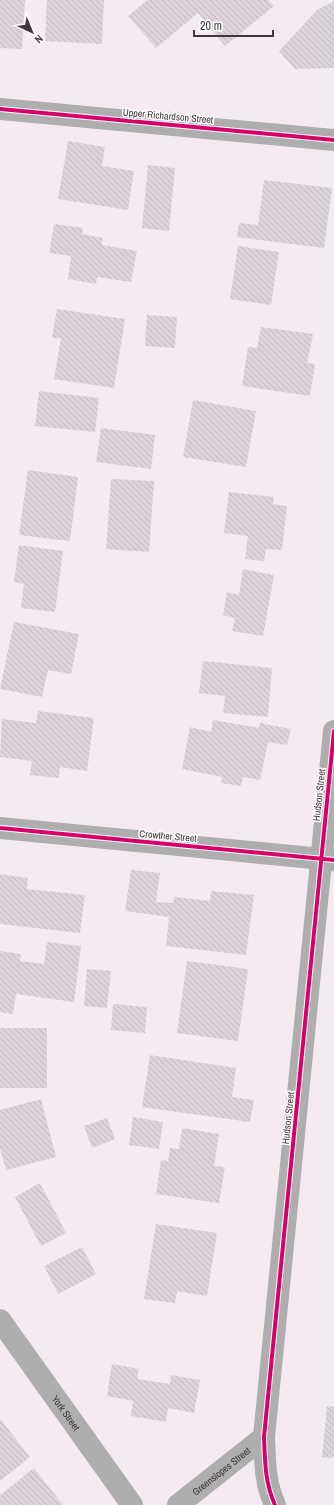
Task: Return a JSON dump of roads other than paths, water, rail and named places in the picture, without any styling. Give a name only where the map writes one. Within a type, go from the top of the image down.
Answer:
[{"type":"street","name":"Upper Richardson Street","points":[[0,108],[334,140]]},
{"type":"street","name":"Hudson Street","points":[[275,1505],[268,1490],[265,1470],[264,1437],[328,859],[334,731]]},
{"type":"street","name":"Crowther Street","points":[[0,828],[328,859]]},
{"type":"street","name":"York Street","points":[[0,1320],[132,1505]]},
{"type":"street","name":"Greenslopes Street","points":[[178,1505],[264,1437]]}]
